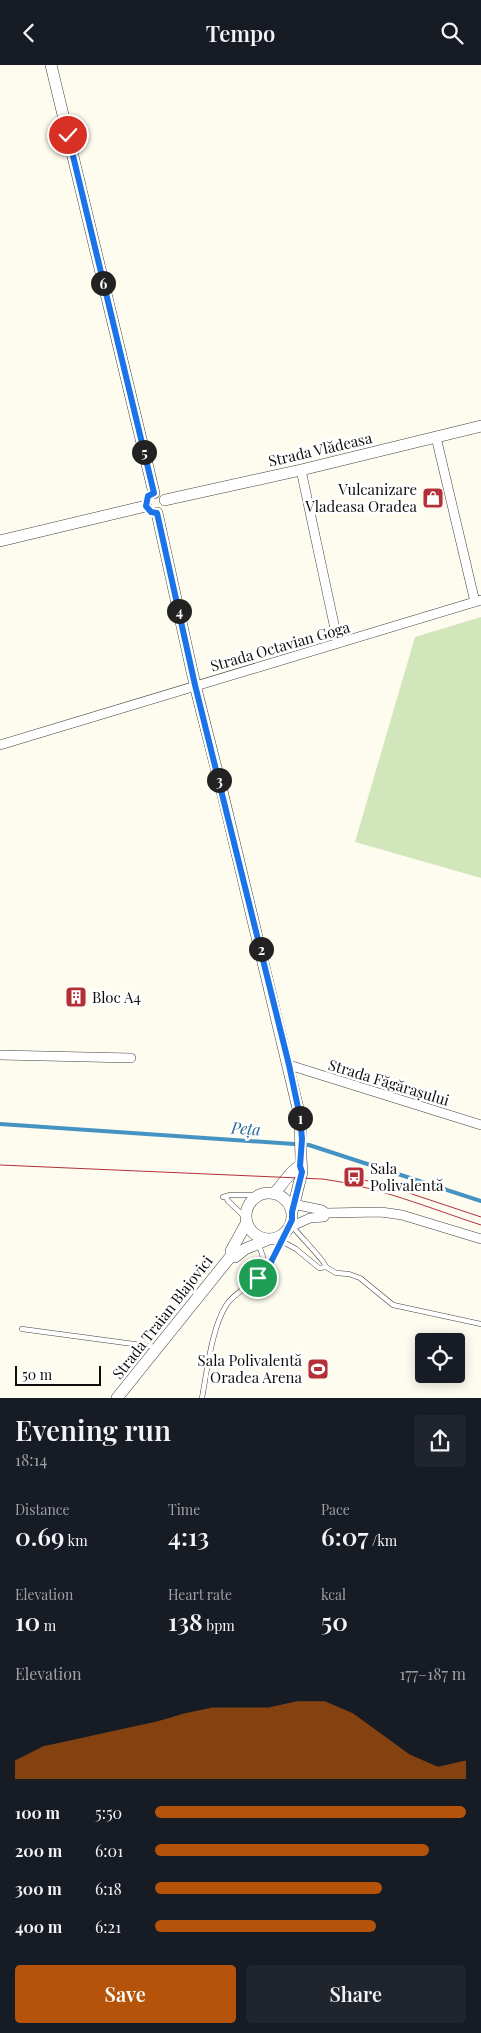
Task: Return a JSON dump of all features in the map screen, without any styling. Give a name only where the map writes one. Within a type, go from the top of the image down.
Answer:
[{"type":"street","points":[[51,65],[154,493]]},
{"type":"street","name":"Strada Vlădeasa","points":[[165,500],[301,470],[481,426]]},
{"type":"street","points":[[436,437],[478,601]]},
{"type":"street","points":[[301,470],[338,643]]},
{"type":"street","points":[[154,493],[162,495],[165,500],[165,507],[157,513],[151,512],[146,506],[148,496],[154,493]]},
{"type":"street","points":[[0,541],[146,506]]},
{"type":"street","points":[[157,513],[195,685],[289,1065],[300,1117],[302,1139],[300,1164],[302,1172],[290,1218]]},
{"type":"street","name":"Strada Octavian Goga","points":[[0,745],[478,601]]},
{"type":"street","points":[[0,1055],[131,1057]]},
{"type":"street","name":"Strada Făgărașului","points":[[289,1065],[481,1125]]},
{"type":"street","points":[[274,1193],[300,1164]]},
{"type":"street","points":[[290,1218],[282,1197],[274,1193],[259,1195],[251,1203],[247,1220],[268,1239],[290,1218],[322,1210],[326,1213],[381,1212],[402,1215],[481,1239]]},
{"type":"street","points":[[290,1218],[324,1217],[326,1213]]},
{"type":"street","name":"Strada Traian Blajovici","points":[[117,1398],[231,1256],[230,1251],[247,1220]]},
{"type":"street","name":"Strada Traian Blajovici","points":[[231,1256],[235,1257],[268,1239]]},
{"type":"lane","points":[[247,1220],[224,1197],[230,1195],[259,1195]]},
{"type":"lane","points":[[290,1218],[311,1249],[325,1262],[326,1267]]},
{"type":"lane","points":[[268,1239],[296,1249],[319,1268],[326,1267],[336,1273],[349,1274],[360,1278],[393,1305],[481,1324]]},
{"type":"lane","points":[[262,1272],[260,1268],[268,1239]]},
{"type":"lane","points":[[202,1398],[220,1316],[229,1301],[251,1285],[262,1272],[266,1272],[268,1239]]},
{"type":"lane","points":[[22,1329],[157,1347]]},
{"type":"green space","points":[[481,617],[481,878],[355,842],[415,637]]},
{"type":"waterway","name":"Peța","points":[[0,1124],[309,1145],[481,1201]]},
{"type":"tram line","points":[[0,1165],[322,1179],[382,1192],[481,1225]]},
{"type":"tram line","points":[[344,1175],[388,1186],[481,1217]]},
{"type":"place","name":"Vulcanizare Vladeasa Oradea","points":[[433,498]]},
{"type":"place","name":"Bloc A4","points":[[76,997]]},
{"type":"place","name":"Sala Polivalentă","points":[[354,1177]]},
{"type":"place","name":"Sala Polivalentă Oradea Arena","points":[[318,1369]]},
{"type":"route","points":[[68,135],[154,493],[148,496],[145,502],[151,512],[157,513],[195,685],[289,1065],[300,1117],[302,1139],[300,1166],[302,1172],[292,1212],[292,1220],[266,1272],[262,1272],[258,1278]]}]
